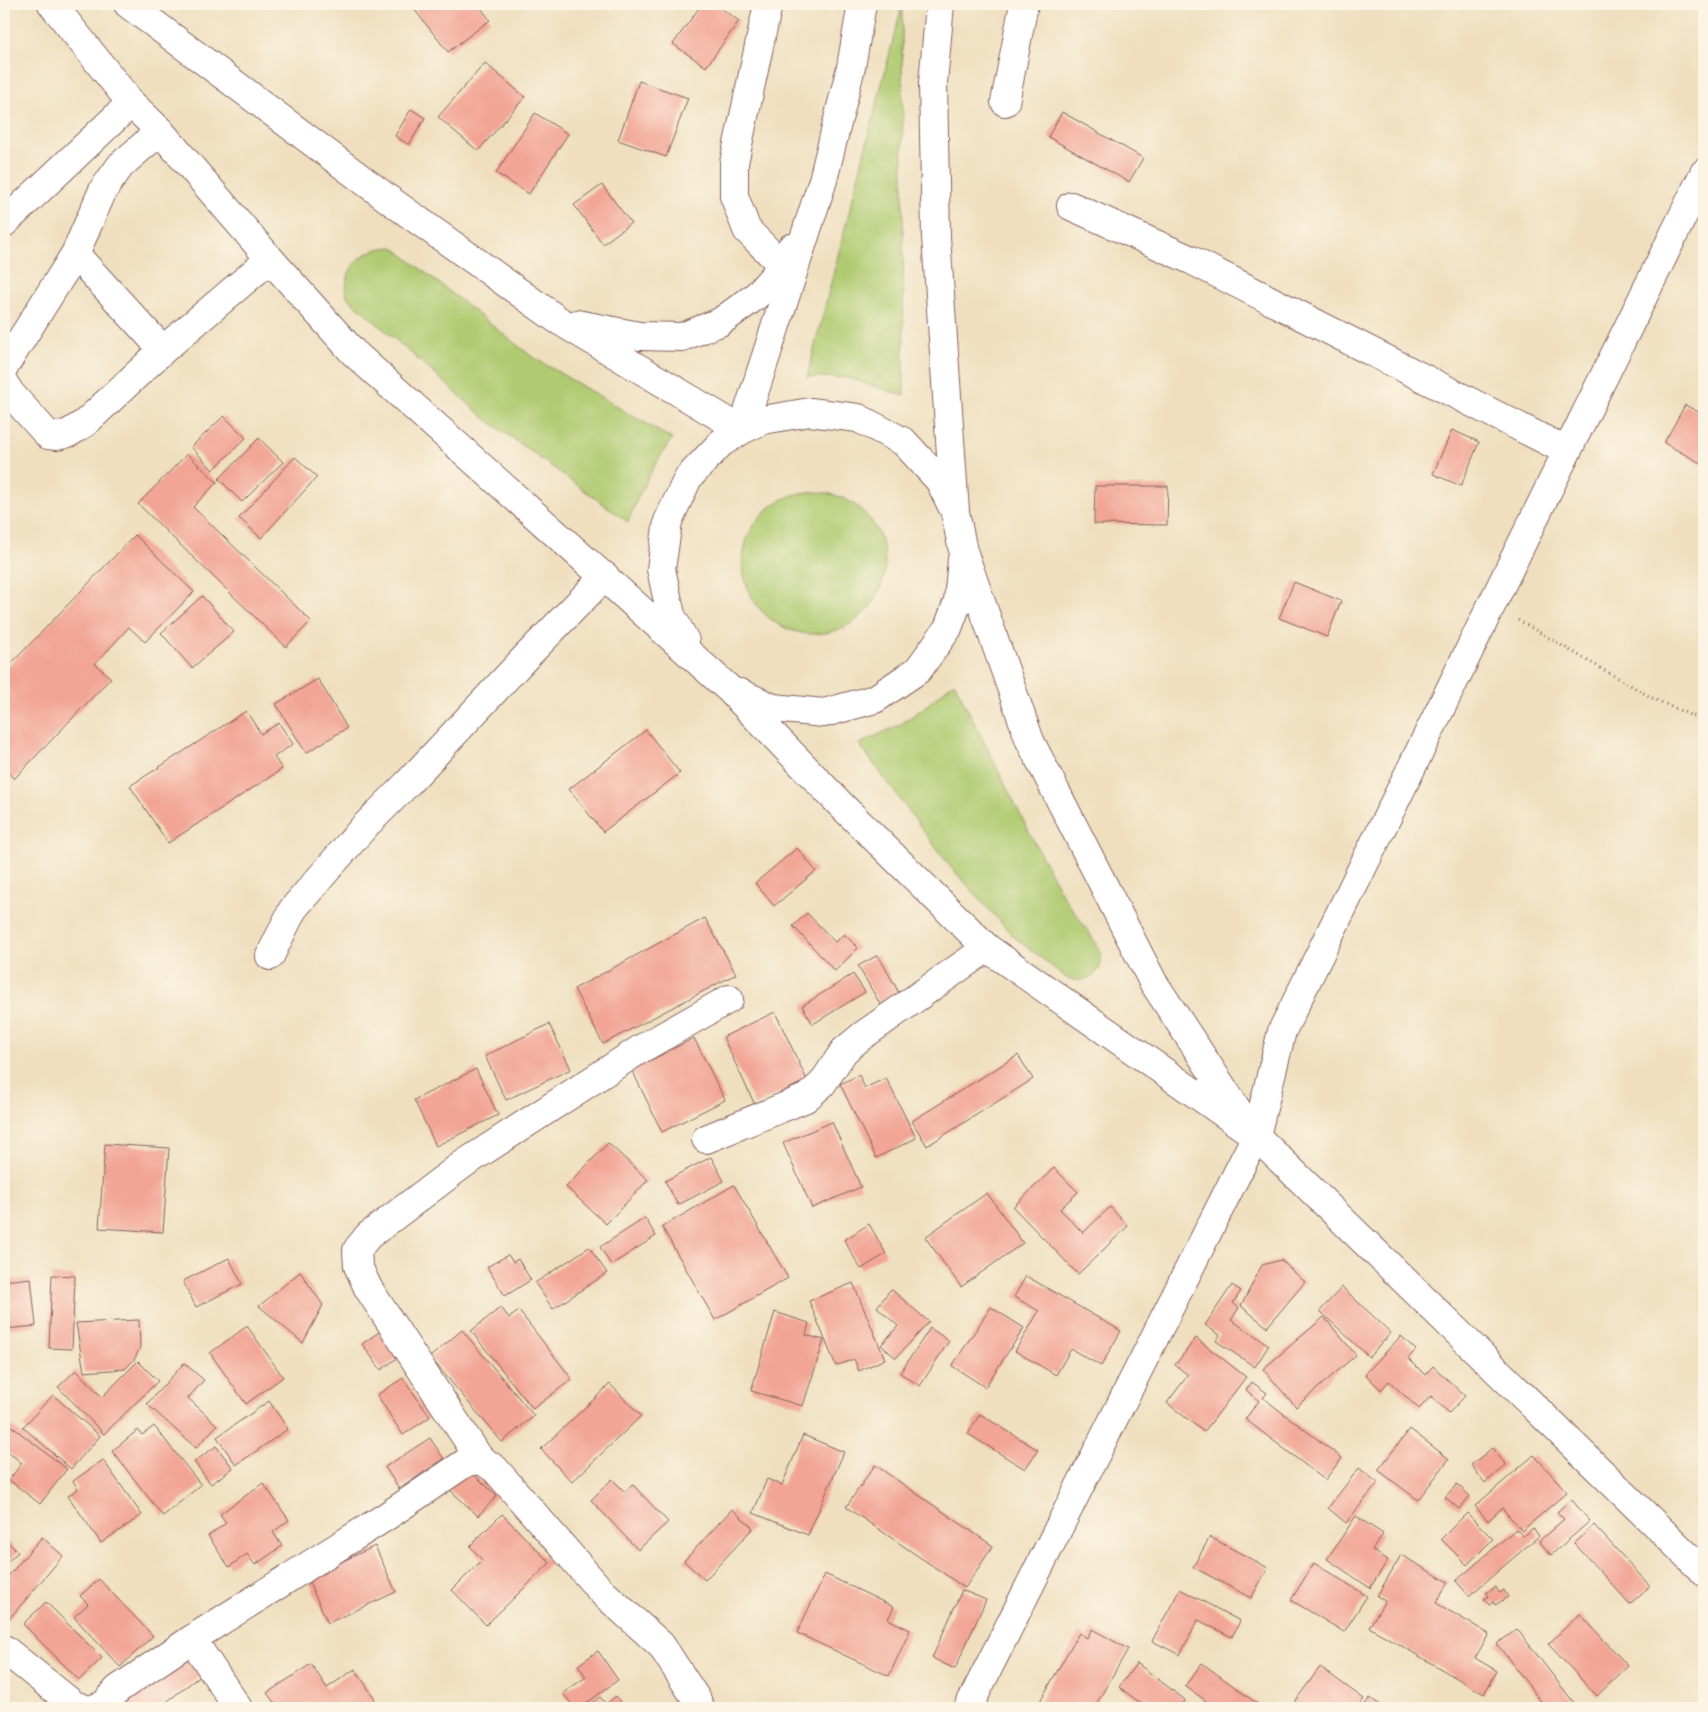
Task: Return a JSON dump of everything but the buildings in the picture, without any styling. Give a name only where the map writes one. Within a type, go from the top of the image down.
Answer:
[{"type":"main road","points":[[52,4],[131,103],[160,131],[353,352],[729,689],[842,806],[987,948],[1256,1136],[1704,1572]]},
{"type":"main road","points":[[128,4],[391,201],[558,320],[742,430]]},
{"type":"main road","points":[[768,4],[734,163],[734,196],[747,230],[783,266]]},
{"type":"main road","points":[[742,430],[824,180],[851,67],[862,4]]},
{"type":"main road","points":[[940,4],[933,83],[936,238],[955,512],[963,551],[1030,741],[1153,982],[1256,1136]]},
{"type":"main road","points":[[1005,102],[1024,4]]},
{"type":"main road","points":[[4,223],[131,103]]},
{"type":"main road","points":[[4,367],[76,254],[103,190],[122,165],[160,131]]},
{"type":"main road","points":[[968,1708],[1256,1136],[1282,1031],[1704,173]]},
{"type":"main road","points":[[558,320],[639,336],[682,337],[720,322],[756,296],[783,266],[824,180]]},
{"type":"main road","points":[[1071,206],[1191,260],[1567,451]]},
{"type":"main road","points":[[76,254],[164,350]]},
{"type":"main road","points":[[4,383],[10,394],[48,435],[57,436],[69,432],[85,423],[164,350],[270,259]]},
{"type":"main road","points":[[694,657],[671,615],[661,569],[668,521],[688,478],[721,443],[742,430],[763,420],[810,412],[858,418],[904,442],[939,480],[955,512]]},
{"type":"main road","points":[[729,689],[773,708],[824,713],[875,699],[918,670],[948,628],[958,601],[963,551]]},
{"type":"main road","points":[[270,956],[293,909],[364,826],[408,784],[604,576]]},
{"type":"main road","points":[[706,1139],[806,1098],[822,1084],[844,1051],[850,1046],[987,948]]},
{"type":"main road","points":[[700,1708],[697,1700],[661,1645],[600,1591],[495,1469],[480,1459],[368,1288],[358,1266],[356,1250],[368,1236],[462,1165],[639,1050],[729,999]]},
{"type":"main road","points":[[4,1649],[74,1705],[97,1707],[118,1689],[192,1639],[465,1464],[480,1459]]},
{"type":"main road","points":[[192,1639],[238,1708]]},
{"type":"path","points":[[1491,604],[1654,699],[1704,721]]},
{"type":"green space","points":[[902,5],[904,396],[849,378],[807,377]]},
{"type":"green space","points":[[393,247],[531,356],[672,439],[647,479],[628,522],[486,419],[347,297],[346,286],[348,276],[357,261],[373,251]]},
{"type":"green space","points":[[814,492],[841,498],[853,504],[864,513],[873,524],[879,536],[885,563],[879,590],[873,602],[864,613],[853,622],[841,628],[814,634],[787,628],[775,622],[764,613],[755,602],[749,590],[743,563],[749,536],[755,524],[764,513],[775,504],[787,498]]},
{"type":"green space","points":[[954,682],[1062,894],[1099,949],[1101,962],[1099,968],[1096,973],[1086,979],[1068,979],[1013,936],[948,864],[859,744],[901,724]]}]
